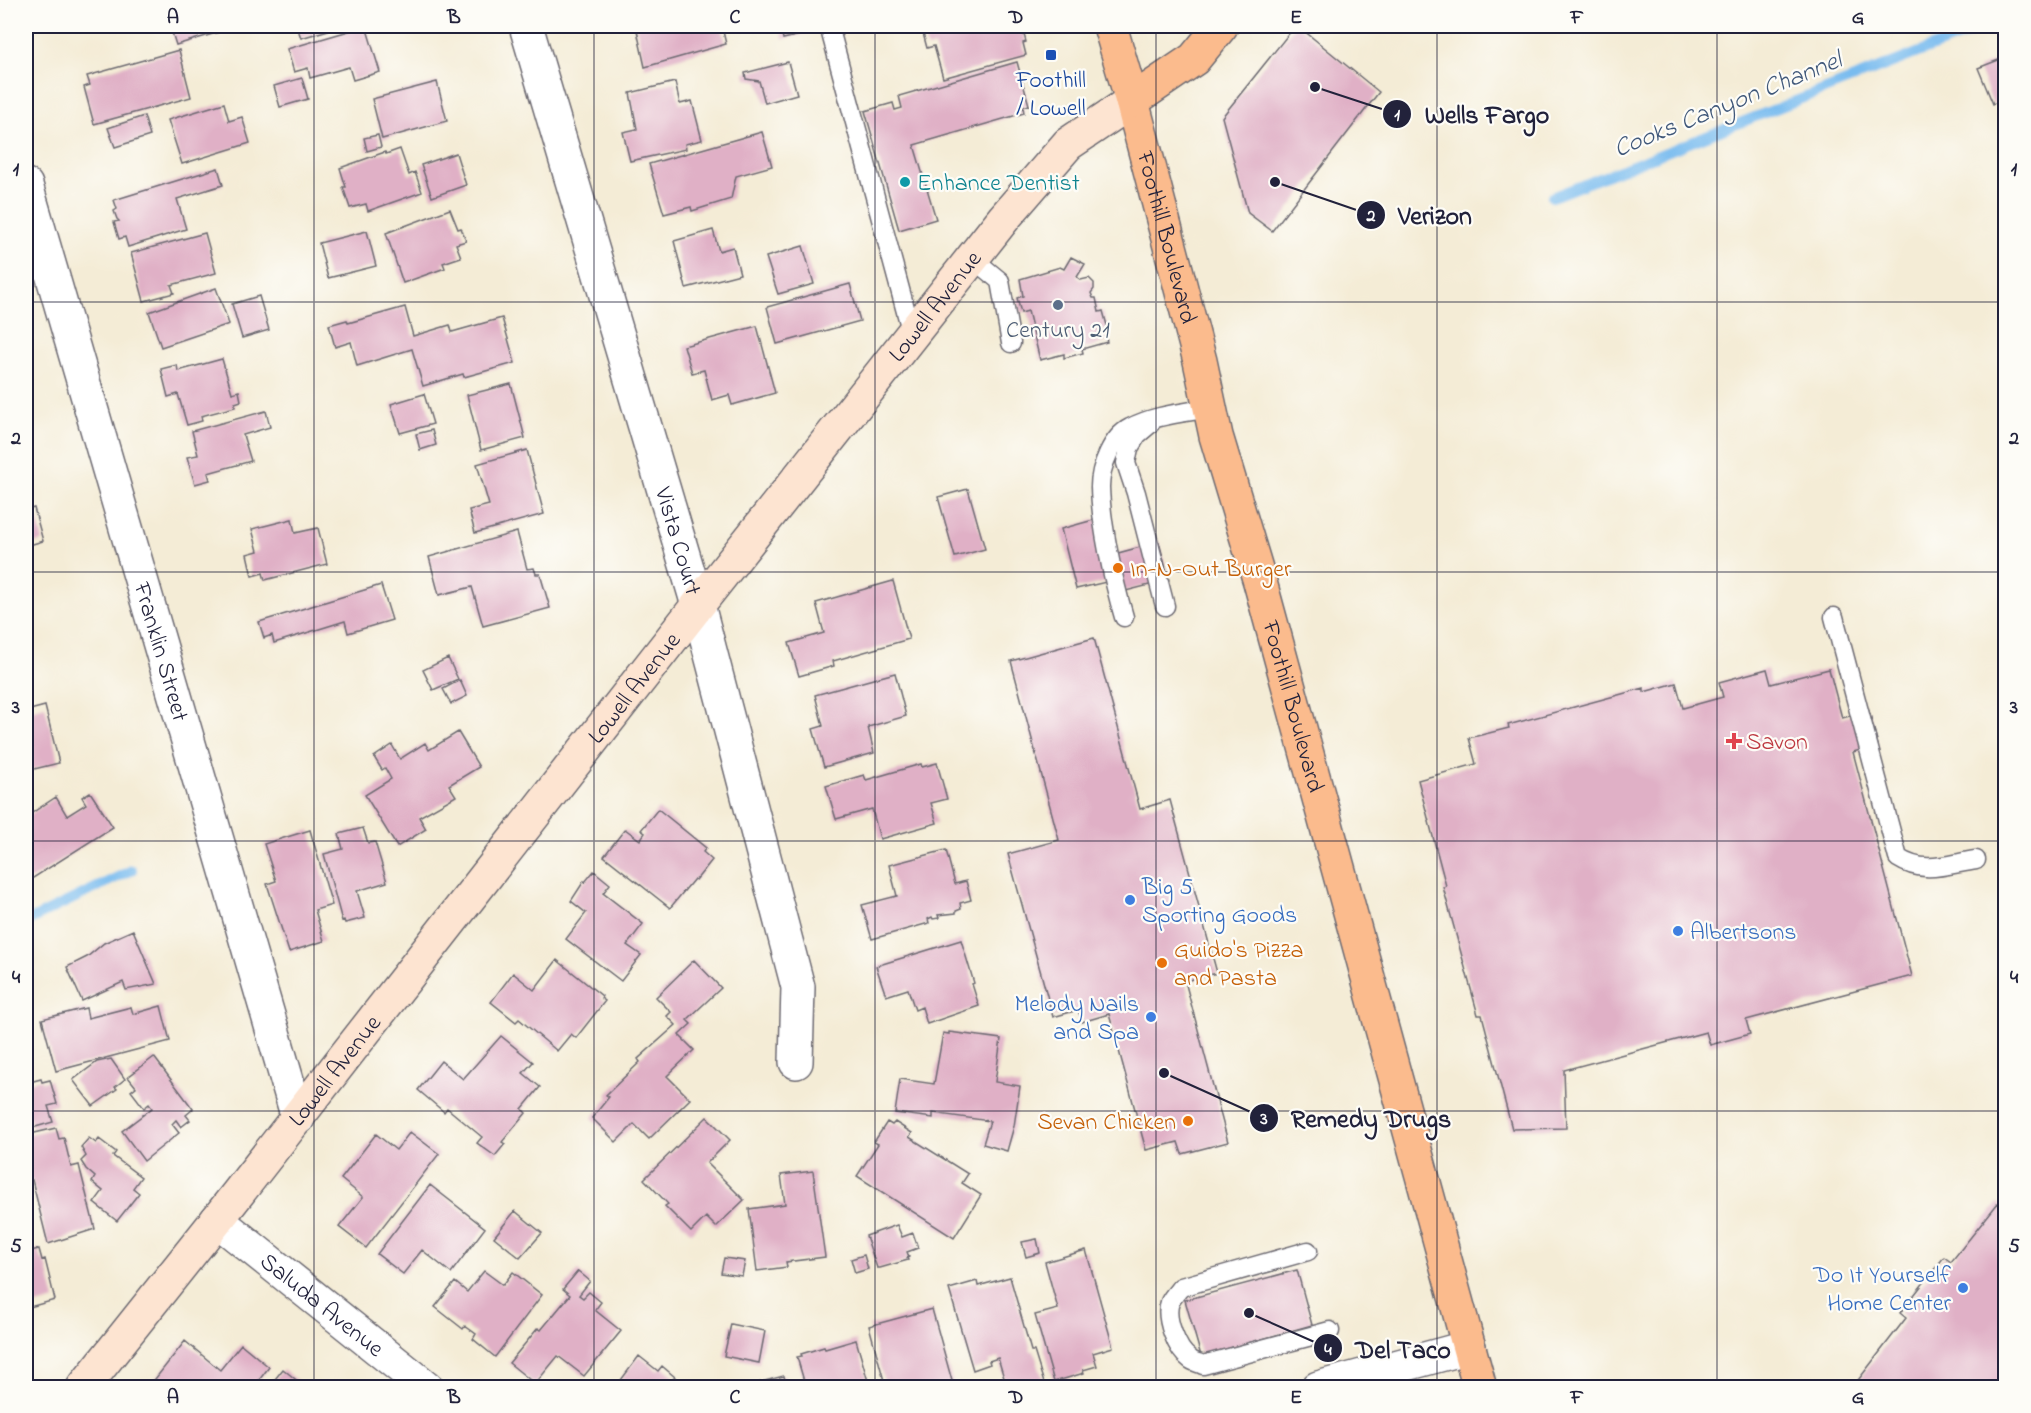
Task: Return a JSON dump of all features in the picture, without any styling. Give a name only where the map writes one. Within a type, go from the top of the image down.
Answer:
[{"type":"main road","name":"Foothill Boulevard","points":[[1110,26],[1132,100],[1200,361],[1216,436],[1260,582],[1480,1388]]},
{"type":"main road","name":"Lowell Avenue","points":[[1132,100],[1194,59],[1221,26]]},
{"type":"street","name":"Vista Court","points":[[526,26],[698,605],[798,987],[796,1062]]},
{"type":"street","name":"Lowell Avenue","points":[[83,1388],[217,1221],[972,258],[1068,144],[1132,100]]},
{"type":"street","name":"Franklin Street","points":[[26,185],[298,1118]]},
{"type":"street","name":"Saluda Avenue","points":[[217,1221],[427,1388]]},
{"type":"street","points":[[1318,1388],[1367,1381],[1469,1347]]},
{"type":"lane","points":[[829,26],[912,334]]},
{"type":"lane","points":[[972,258],[1000,282],[1011,343]]},
{"type":"lane","points":[[1124,617],[1108,546],[1100,485],[1104,460],[1119,436],[1129,428],[1155,418],[1210,408]]},
{"type":"lane","points":[[1155,418],[1137,435],[1129,447],[1126,463],[1165,606]]},
{"type":"lane","points":[[1834,617],[1898,858],[1909,865],[1922,868],[1976,860]]},
{"type":"lane","points":[[1308,1251],[1181,1287],[1170,1301],[1168,1313],[1173,1333],[1181,1351],[1191,1360],[1203,1365],[1330,1332]]},
{"type":"building","points":[[170,26],[222,26],[223,31],[176,45]]},
{"type":"building","points":[[297,26],[342,26],[301,38]]},
{"type":"building","points":[[366,26],[380,72],[353,80],[349,67],[310,78],[308,68],[294,72],[287,49]]},
{"type":"building","points":[[636,26],[712,26],[713,29],[722,27],[726,44],[645,67]]},
{"type":"building","points":[[780,26],[811,26],[813,32],[783,39]]},
{"type":"building","points":[[921,26],[1029,26],[1030,32],[1024,34],[1026,42],[1023,43],[1026,55],[943,78],[934,46],[927,48]]},
{"type":"building","points":[[1295,26],[1298,26],[1379,92],[1272,231],[1248,213],[1222,117]]},
{"type":"building","points":[[179,50],[191,97],[94,124],[84,87],[90,85],[87,76]]},
{"type":"building","points":[[2006,57],[2006,98],[1993,104],[1978,68]]},
{"type":"building","points":[[788,62],[797,94],[765,103],[759,81],[746,79],[745,73]]},
{"type":"building","name":"Enhance Dentist","points":[[1017,62],[1029,105],[1023,107],[1024,113],[914,145],[936,219],[899,230],[865,111],[893,103],[895,110],[902,108],[899,96]]},
{"type":"building","points":[[302,78],[308,99],[280,107],[274,86]]},
{"type":"building","points":[[437,82],[447,121],[382,139],[372,99]]},
{"type":"building","points":[[675,82],[680,104],[692,101],[702,140],[685,144],[686,149],[630,161],[623,132],[637,129],[630,93]]},
{"type":"building","points":[[224,103],[229,121],[242,117],[250,143],[182,164],[168,120]]},
{"type":"building","points":[[144,116],[150,136],[115,147],[108,128]]},
{"type":"building","points":[[762,132],[772,166],[736,176],[731,199],[692,211],[691,207],[664,214],[649,164]]},
{"type":"building","points":[[378,135],[381,147],[367,151],[364,138]]},
{"type":"building","points":[[400,149],[409,175],[415,172],[422,192],[368,211],[366,204],[350,208],[340,168]]},
{"type":"building","points":[[456,153],[466,185],[432,197],[421,165]]},
{"type":"building","points":[[218,168],[223,185],[177,199],[186,229],[128,247],[125,237],[119,239],[114,222],[119,221],[114,211],[117,209],[114,200]]},
{"type":"building","points":[[450,209],[466,241],[456,244],[461,257],[443,263],[445,268],[403,283],[386,233]]},
{"type":"building","points":[[713,230],[719,251],[733,247],[740,274],[686,288],[674,241]]},
{"type":"building","points":[[367,231],[376,266],[328,278],[319,243]]},
{"type":"building","points":[[205,233],[216,273],[171,285],[174,293],[144,301],[131,253]]},
{"type":"building","points":[[803,246],[814,284],[778,294],[766,257]]},
{"type":"building","name":"Century 21","points":[[1071,257],[1085,264],[1077,277],[1081,280],[1089,278],[1094,283],[1091,293],[1093,298],[1096,298],[1099,312],[1103,311],[1108,329],[1104,330],[1107,342],[1082,349],[1083,353],[1064,358],[1064,354],[1040,360],[1028,311],[1021,313],[1017,298],[1023,296],[1020,279],[1060,267],[1064,269]]},
{"type":"building","points":[[850,284],[860,321],[777,344],[767,307]]},
{"type":"building","points":[[216,288],[229,324],[161,347],[149,312]]},
{"type":"building","points":[[259,296],[269,330],[242,338],[232,304]]},
{"type":"building","points":[[405,307],[413,336],[450,325],[452,332],[502,318],[515,363],[464,377],[463,374],[423,386],[412,349],[357,366],[351,342],[335,347],[329,325],[347,320],[348,323]]},
{"type":"building","points":[[757,326],[775,393],[732,405],[729,395],[712,400],[704,370],[692,373],[684,346]]},
{"type":"building","points":[[222,359],[232,393],[239,391],[241,401],[235,403],[235,407],[201,416],[202,421],[187,425],[178,394],[168,397],[161,369],[177,365],[178,371]]},
{"type":"building","points":[[511,384],[525,438],[481,450],[467,395]]},
{"type":"building","points":[[424,394],[433,424],[400,433],[391,404]]},
{"type":"building","points":[[266,411],[270,427],[243,435],[251,461],[208,473],[210,480],[195,484],[187,457],[198,455],[192,431]]},
{"type":"building","points":[[432,430],[436,445],[420,450],[416,434]]},
{"type":"building","points":[[527,450],[544,514],[475,533],[469,510],[489,505],[477,464]]},
{"type":"building","points":[[968,489],[985,549],[955,557],[938,497]]},
{"type":"building","points":[[34,508],[43,541],[26,546],[26,510]]},
{"type":"building","points":[[292,519],[295,533],[318,528],[327,564],[265,580],[263,573],[252,576],[247,554],[258,551],[252,529]]},
{"type":"building","name":"In-N-Out Burger","points":[[1097,519],[1107,556],[1159,542],[1169,580],[1118,593],[1106,582],[1076,589],[1061,529]]},
{"type":"building","points":[[517,532],[527,569],[534,568],[536,574],[540,574],[550,608],[483,626],[472,587],[439,595],[429,557]]},
{"type":"building","points":[[893,581],[909,639],[833,661],[834,666],[799,676],[789,643],[824,633],[816,603]]},
{"type":"building","points":[[381,585],[392,620],[348,633],[345,621],[274,643],[272,635],[264,638],[259,622]]},
{"type":"building","points":[[1094,638],[1140,809],[1170,800],[1217,973],[1185,981],[1228,1142],[1182,1154],[1178,1142],[1146,1150],[1109,1014],[1082,1022],[1078,1010],[1053,1017],[1008,854],[1059,840],[1011,661]]},
{"type":"building","points":[[448,658],[458,679],[433,690],[423,670]]},
{"type":"building","name":"Albertsons","points":[[1767,669],[1771,684],[1829,669],[1842,718],[1869,711],[1878,745],[1853,752],[1912,976],[1746,1020],[1750,1034],[1710,1045],[1706,1032],[1564,1070],[1566,1128],[1512,1129],[1482,1015],[1478,1015],[1443,887],[1446,886],[1418,780],[1476,764],[1469,738],[1509,728],[1508,725],[1644,688],[1644,692],[1676,683],[1683,708],[1723,697],[1719,682]]},
{"type":"building","points":[[895,673],[906,716],[868,727],[874,753],[824,767],[813,729],[823,726],[815,695]]},
{"type":"building","points":[[460,680],[467,696],[451,704],[443,689]]},
{"type":"building","points":[[45,706],[59,763],[26,771],[26,711]]},
{"type":"building","points":[[458,732],[479,767],[449,785],[456,796],[419,817],[426,829],[397,847],[365,795],[391,779],[385,768],[382,770],[374,757],[392,745],[400,759],[425,743],[429,750]]},
{"type":"building","points":[[937,763],[947,799],[931,803],[937,823],[880,839],[872,809],[836,819],[826,786],[864,775],[866,780],[921,764],[922,767]]},
{"type":"building","points":[[90,792],[113,827],[30,880],[26,873],[26,817],[56,797],[67,816],[86,804],[82,797]]},
{"type":"building","points":[[658,809],[706,848],[703,852],[712,860],[670,908],[604,856],[625,829],[640,840],[645,833],[641,830]]},
{"type":"building","points":[[363,828],[368,843],[375,842],[387,882],[357,891],[365,918],[345,923],[344,920],[342,921],[324,854],[343,849],[339,834]]},
{"type":"building","points":[[310,830],[332,905],[315,910],[324,941],[289,952],[267,884],[276,881],[264,844]]},
{"type":"building","points":[[946,850],[955,884],[966,881],[971,900],[960,903],[961,909],[956,913],[938,915],[939,918],[928,919],[929,923],[872,939],[862,905],[897,896],[889,865]]},
{"type":"building","points":[[594,871],[610,884],[603,893],[643,924],[627,945],[641,955],[621,981],[566,939],[586,913],[571,901],[584,881]]},
{"type":"building","points":[[133,930],[156,984],[126,990],[123,982],[82,1001],[67,967],[87,957],[104,943]]},
{"type":"building","points":[[961,940],[979,1006],[927,1024],[922,1007],[915,1010],[908,989],[886,996],[876,966]]},
{"type":"building","points":[[557,960],[602,996],[601,998],[605,1001],[576,1038],[571,1034],[557,1051],[519,1019],[516,1022],[491,1002],[513,973],[534,990]]},
{"type":"building","points":[[694,960],[721,988],[687,1020],[691,1024],[679,1035],[694,1050],[667,1076],[690,1099],[649,1139],[634,1124],[616,1142],[592,1118],[609,1097],[606,1095],[640,1062],[638,1059],[676,1025],[667,1016],[671,1012],[656,997]]},
{"type":"building","points":[[161,1006],[170,1041],[56,1071],[42,1019],[86,1008],[88,1018],[131,1007],[133,1014]]},
{"type":"building","points":[[949,1032],[1001,1039],[995,1082],[1020,1086],[1014,1126],[1007,1151],[983,1144],[990,1121],[933,1113],[933,1118],[895,1113],[900,1079],[934,1084],[943,1033],[949,1034]]},
{"type":"building","points":[[501,1036],[533,1062],[523,1073],[540,1087],[522,1109],[526,1113],[502,1142],[505,1144],[495,1156],[477,1143],[482,1137],[447,1108],[444,1112],[418,1090],[441,1061],[463,1079]]},
{"type":"building","points":[[154,1057],[193,1109],[186,1115],[190,1120],[181,1127],[176,1120],[172,1124],[179,1133],[144,1161],[122,1131],[152,1108],[149,1104],[144,1108],[131,1091],[136,1087],[128,1077]]},
{"type":"building","points":[[111,1059],[125,1079],[115,1087],[117,1089],[93,1106],[73,1080],[97,1062]]},
{"type":"building","points":[[41,1079],[42,1082],[50,1080],[57,1104],[48,1106],[53,1122],[32,1128],[26,1104],[26,1083]]},
{"type":"building","points":[[707,1117],[730,1140],[707,1163],[744,1200],[716,1227],[706,1217],[691,1232],[665,1206],[668,1204],[644,1179]]},
{"type":"building","points":[[887,1122],[892,1125],[895,1122],[912,1133],[909,1137],[968,1174],[962,1183],[981,1195],[954,1238],[857,1176],[878,1144],[874,1142]]},
{"type":"building","points":[[56,1128],[59,1139],[64,1138],[71,1167],[79,1165],[95,1229],[48,1244],[32,1180],[26,1182],[26,1143],[28,1142],[26,1135]]},
{"type":"building","points":[[410,1132],[439,1154],[366,1248],[339,1227],[363,1197],[341,1179],[376,1134],[396,1150]]},
{"type":"building","points":[[89,1138],[96,1143],[99,1139],[116,1152],[113,1156],[141,1177],[133,1188],[139,1193],[117,1221],[94,1203],[103,1191],[92,1182],[95,1177],[81,1161],[86,1156],[81,1147]]},
{"type":"building","points":[[813,1171],[825,1257],[786,1262],[787,1267],[757,1271],[749,1209],[785,1204],[781,1175]]},
{"type":"building","points":[[430,1185],[485,1228],[451,1273],[422,1250],[403,1274],[377,1254]]},
{"type":"building","name":"Do It Yourself Home Center","points":[[1998,1203],[2006,1208],[2006,1388],[1852,1388],[1906,1318],[1900,1313],[1944,1257],[1951,1262]]},
{"type":"building","points":[[515,1211],[542,1233],[520,1258],[494,1237]]},
{"type":"building","points":[[897,1225],[902,1237],[913,1233],[918,1248],[907,1252],[908,1260],[877,1268],[866,1236]]},
{"type":"building","points":[[1037,1239],[1040,1253],[1026,1257],[1022,1242]]},
{"type":"building","points":[[39,1249],[42,1260],[45,1259],[55,1300],[26,1308],[26,1252]]},
{"type":"building","points":[[1086,1250],[1113,1347],[1093,1353],[1097,1366],[1083,1370],[1084,1373],[1054,1382],[1035,1315],[1058,1309],[1045,1262]]},
{"type":"building","points":[[864,1255],[868,1269],[855,1273],[851,1259]]},
{"type":"building","points":[[724,1258],[745,1261],[742,1276],[721,1273]]},
{"type":"building","points":[[1297,1270],[1312,1325],[1201,1356],[1185,1300]]},
{"type":"building","points":[[484,1271],[503,1285],[513,1272],[542,1295],[495,1357],[473,1339],[476,1334],[465,1326],[463,1329],[435,1307],[455,1282],[467,1292]]},
{"type":"building","points":[[578,1271],[590,1281],[579,1295],[583,1298],[589,1292],[601,1302],[595,1310],[621,1331],[584,1376],[558,1356],[535,1384],[509,1363],[570,1295],[563,1289]]},
{"type":"building","points":[[1010,1277],[1031,1351],[1034,1351],[1044,1383],[1028,1388],[1007,1388],[998,1358],[989,1361],[990,1364],[973,1370],[949,1289],[977,1281],[978,1286]]},
{"type":"building","points":[[932,1309],[954,1388],[886,1388],[869,1326]]},
{"type":"building","points":[[731,1324],[765,1331],[759,1363],[724,1356]]},
{"type":"building","points":[[856,1340],[870,1388],[806,1388],[797,1357],[824,1347],[825,1349]]},
{"type":"building","points":[[185,1341],[220,1370],[241,1344],[269,1367],[253,1388],[148,1388]]},
{"type":"building","points":[[639,1356],[658,1371],[662,1366],[675,1377],[671,1381],[675,1384],[673,1388],[615,1388]]},
{"type":"building","points":[[283,1369],[306,1388],[268,1388]]},
{"type":"building","points":[[784,1376],[787,1388],[742,1388],[742,1387]]},
{"type":"waterway","name":"Cooks Canyon Channel","points":[[1552,197],[1986,26]]},
{"type":"waterway","name":"Cooks Canyon Channel","points":[[26,922],[132,870]]},
{"type":"place","name":"Foothill / Lowell","points":[[1051,55]]},
{"type":"place","name":"Wells Fargo","points":[[1315,87]]},
{"type":"place","name":"Enhance Dentist","points":[[905,182]]},
{"type":"place","name":"Verizon","points":[[1275,182]]},
{"type":"place","name":"Century 21","points":[[1058,305]]},
{"type":"place","name":"In-N-Out Burger","points":[[1118,568]]},
{"type":"place","name":"Savon","points":[[1734,741]]},
{"type":"place","name":"Big 5 Sporting Goods","points":[[1130,900]]},
{"type":"place","name":"Albertsons","points":[[1678,931]]},
{"type":"place","name":"Guido's Pizza and Pasta","points":[[1162,963]]},
{"type":"place","name":"Melody Nails and Spa","points":[[1151,1017]]},
{"type":"place","name":"Remedy Drugs","points":[[1164,1073]]},
{"type":"place","name":"Sevan Chicken","points":[[1188,1121]]},
{"type":"place","name":"Do It Yourself Home Center","points":[[1963,1288]]},
{"type":"place","name":"Del Taco","points":[[1249,1313]]}]
